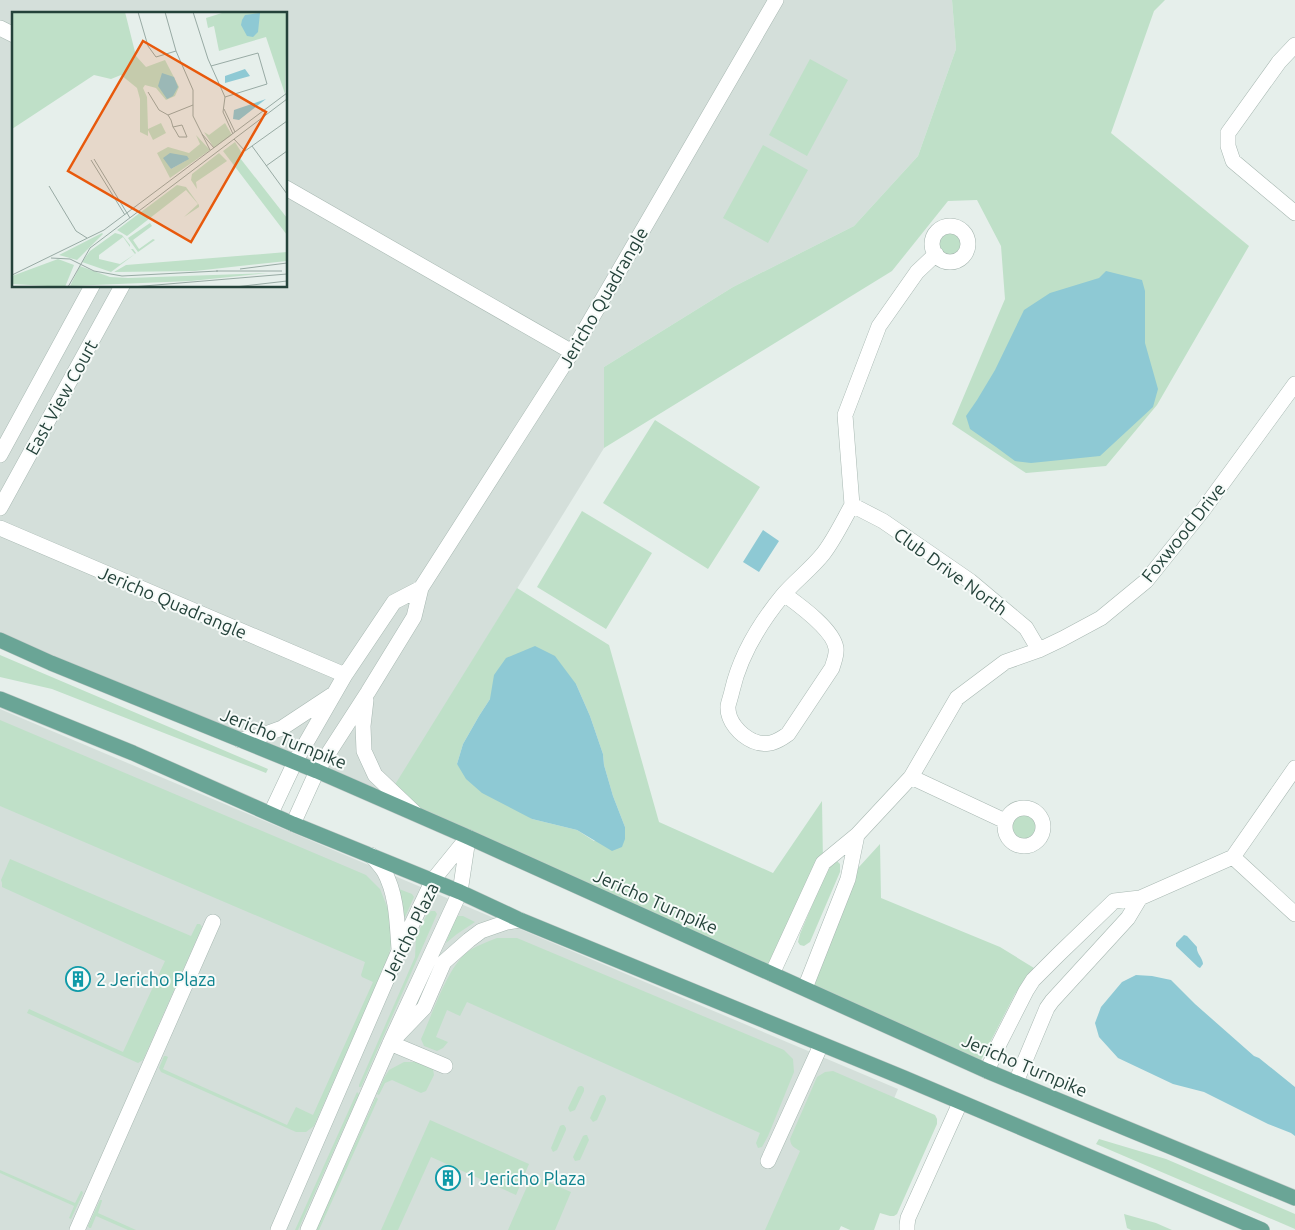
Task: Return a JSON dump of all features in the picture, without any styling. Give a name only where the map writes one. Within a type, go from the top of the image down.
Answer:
[{"type":"main road","name":"Jericho Turnpike","points":[[0,640],[51,663],[317,771],[416,814],[987,1071],[1295,1198]]},
{"type":"main road","points":[[0,699],[132,753],[293,824],[433,880],[520,920],[904,1078],[1262,1230]]},
{"type":"street","name":"Jericho Quadrangle","points":[[293,824],[317,771],[414,617],[421,588],[572,352],[776,0]]},
{"type":"street","points":[[0,28],[12,35]]},
{"type":"street","points":[[1295,46],[1279,62],[1228,133],[1228,146],[1234,161],[1295,214]]},
{"type":"street","points":[[288,189],[572,352]]},
{"type":"street","points":[[784,594],[811,614],[829,634],[836,646],[836,655],[832,668],[788,734],[779,741],[766,744],[754,742],[742,735],[732,722],[728,708],[734,680],[753,637],[784,594],[824,553],[852,505],[845,415],[879,326],[917,272],[936,254]]},
{"type":"street","name":"East View Court","points":[[0,455],[91,288]]},
{"type":"street","name":"East View Court","points":[[0,508],[121,288]]},
{"type":"street","name":"Foxwood Drive","points":[[772,974],[823,863],[857,835],[911,777],[957,698],[1005,662],[1039,650],[1101,618],[1146,581],[1203,510],[1295,384]]},
{"type":"street","name":"Club Drive North","points":[[852,505],[883,521],[970,581],[1026,628],[1039,650]]},
{"type":"street","name":"Jericho Quadrangle","points":[[0,528],[345,675]]},
{"type":"street","name":"Jericho Quadrangle","points":[[271,813],[295,762],[345,675],[394,602],[421,588]]},
{"type":"street","name":"Jericho Quadrangle","points":[[240,740],[260,736],[282,728],[335,692]]},
{"type":"street","name":"Jericho Quadrangle","points":[[368,692],[363,726],[364,752],[375,775],[416,814]]},
{"type":"street","points":[[987,1071],[1003,1035],[1033,980],[1114,901],[1140,898],[1233,857],[1295,768]]},
{"type":"street","points":[[911,777],[1005,821]]},
{"type":"street","points":[[805,988],[848,879],[857,835]]},
{"type":"street","name":"Jericho Plaza","points":[[278,1230],[399,951],[433,880],[468,837]]},
{"type":"street","name":"Jericho Plaza","points":[[308,1230],[460,892],[468,837]]},
{"type":"street","points":[[371,855],[383,870],[391,886],[395,902],[399,951]]},
{"type":"street","points":[[1233,857],[1295,914]]},
{"type":"street","points":[[1016,1082],[1052,1001],[1128,918],[1140,898]]},
{"type":"street","points":[[445,1066],[391,1042],[424,1008],[444,962],[481,932],[507,922],[520,920]]},
{"type":"street","points":[[77,1230],[213,922]]},
{"type":"street","points":[[768,1161],[821,1045]]},
{"type":"street","points":[[907,1230],[908,1218],[960,1103]]},
{"type":"shaded area","points":[[0,0],[952,0],[956,49],[918,156],[854,226],[733,287],[604,367],[604,448],[392,791],[416,814],[0,640]]},
{"type":"shaded area","points":[[0,709],[898,1089],[839,1230],[0,1230]]},
{"type":"green space","points":[[952,0],[1165,0],[1154,11],[1111,133],[1249,246],[1157,405],[1106,466],[1026,473],[952,424],[1005,299],[1001,246],[977,200],[948,201],[892,271],[604,448],[604,367],[733,287],[854,226],[918,156],[956,49]]},
{"type":"green space","points":[[810,59],[848,80],[807,156],[769,135]]},
{"type":"green space","points":[[763,145],[808,170],[768,243],[723,218]]},
{"type":"green space","points":[[950,230],[959,234],[963,243],[959,252],[950,256],[941,252],[937,243],[941,234]]},
{"type":"green space","points":[[655,420],[760,487],[708,569],[603,503]]},
{"type":"green space","points":[[582,511],[652,553],[606,629],[537,587]]},
{"type":"green space","points":[[517,588],[609,645],[659,822],[773,873],[822,801],[823,863],[772,974],[468,837],[391,791]],"holes":[[[576,684],[590,716],[603,754],[604,765],[613,796],[625,827],[594,841],[577,830],[532,819],[457,764],[463,744],[490,699]]]},
{"type":"green space","points":[[0,655],[268,769],[266,773],[52,689],[0,677]]},
{"type":"green space","points":[[0,720],[366,875],[380,889],[390,914],[392,938],[389,955],[314,1126],[306,1132],[296,1132],[161,1072],[159,1068],[164,1056],[166,1056],[168,1057],[163,1069],[287,1125],[296,1107],[313,1115],[373,982],[361,975],[365,962],[0,806]]},
{"type":"green space","points":[[1024,812],[1030,813],[1038,821],[1038,833],[1030,841],[1024,842],[1018,841],[1010,833],[1009,827],[1010,821],[1018,813]]},
{"type":"green space","points":[[880,844],[881,898],[1000,947],[1034,968],[1015,994],[978,1066],[805,988],[848,879]]},
{"type":"green space","points":[[10,859],[191,936],[197,924],[200,924],[202,927],[143,1060],[138,1063],[27,1013],[29,1009],[123,1052],[165,961],[2,887],[1,880]]},
{"type":"green space","points":[[833,861],[837,861],[840,864],[840,872],[810,942],[804,946],[800,945],[798,942],[800,934],[829,865]]},
{"type":"green space","points":[[399,889],[412,894],[414,897],[405,917],[404,916]]},
{"type":"green space","points":[[435,911],[437,914],[361,1087],[359,1087],[415,957],[416,937],[427,914]]},
{"type":"green space","points":[[458,916],[463,916],[475,922],[446,943],[454,920]]},
{"type":"green space","points":[[497,938],[517,938],[784,1050],[793,1059],[794,1072],[762,1147],[758,1148],[756,1143],[760,1133],[467,1002],[460,1016],[447,1010],[436,1037],[448,1042],[443,1048],[437,1051],[424,1046],[421,1039],[452,970],[466,953],[477,946]]},
{"type":"green space","points":[[404,1062],[423,1062],[433,1069],[434,1075],[426,1091],[421,1093],[392,1080],[385,1083],[379,1095],[377,1094],[389,1070]]},
{"type":"green space","points":[[833,1071],[935,1115],[937,1124],[897,1214],[890,1216],[880,1213],[874,1230],[850,1230],[841,1226],[839,1230],[765,1230],[800,1151],[794,1148],[790,1139],[817,1077],[825,1072]]},
{"type":"green space","points":[[580,1086],[584,1088],[584,1091],[575,1110],[570,1112],[568,1108]]},
{"type":"green space","points":[[357,1092],[359,1094],[298,1230],[295,1230]]},
{"type":"green space","points":[[602,1095],[604,1095],[606,1100],[597,1120],[593,1122],[590,1118]]},
{"type":"green space","points":[[376,1097],[378,1099],[319,1230],[316,1230]]},
{"type":"green space","points":[[430,1120],[529,1164],[516,1195],[431,1157],[398,1230],[381,1230]]},
{"type":"green space","points":[[562,1125],[564,1125],[566,1130],[557,1150],[553,1152],[551,1148]]},
{"type":"green space","points":[[585,1135],[587,1135],[589,1140],[580,1160],[575,1161],[573,1157]]},
{"type":"green space","points":[[1099,1139],[1166,1159],[1295,1214],[1295,1229],[1096,1144]]},
{"type":"green space","points":[[0,1170],[75,1203],[82,1191],[83,1193],[71,1219],[69,1218],[74,1206],[0,1173]]},
{"type":"green space","points":[[532,1175],[571,1192],[555,1230],[508,1230]]},
{"type":"green space","points":[[100,1200],[102,1201],[98,1213],[136,1230],[128,1230],[96,1216],[91,1228],[89,1228],[88,1226]]},
{"type":"green space","points":[[1124,1214],[1156,1223],[1172,1230],[1131,1230],[1127,1228]]},
{"type":"water","points":[[1106,271],[1142,280],[1145,291],[1145,343],[1158,389],[1153,407],[1100,456],[1031,463],[1015,461],[970,429],[966,416],[995,370],[1024,310],[1050,293],[1099,278]]},
{"type":"water","points":[[763,530],[779,541],[759,572],[743,562]]},
{"type":"water","points":[[535,646],[555,656],[576,684],[590,716],[603,754],[604,765],[613,796],[625,827],[625,839],[622,847],[612,851],[577,830],[532,819],[482,793],[466,779],[457,764],[463,744],[490,699],[494,675],[506,658]]},
{"type":"water","points":[[1184,935],[1197,947],[1203,962],[1200,968],[1176,946],[1176,943]]},
{"type":"water","points":[[1136,975],[1171,980],[1254,1056],[1295,1087],[1295,1136],[1204,1092],[1173,1084],[1118,1058],[1099,1037],[1095,1023],[1101,1007],[1122,982]]},
{"type":"place","name":"2 Jericho Plaza","points":[[78,979]]},
{"type":"place","name":"1 Jericho Plaza","points":[[448,1178]]}]
